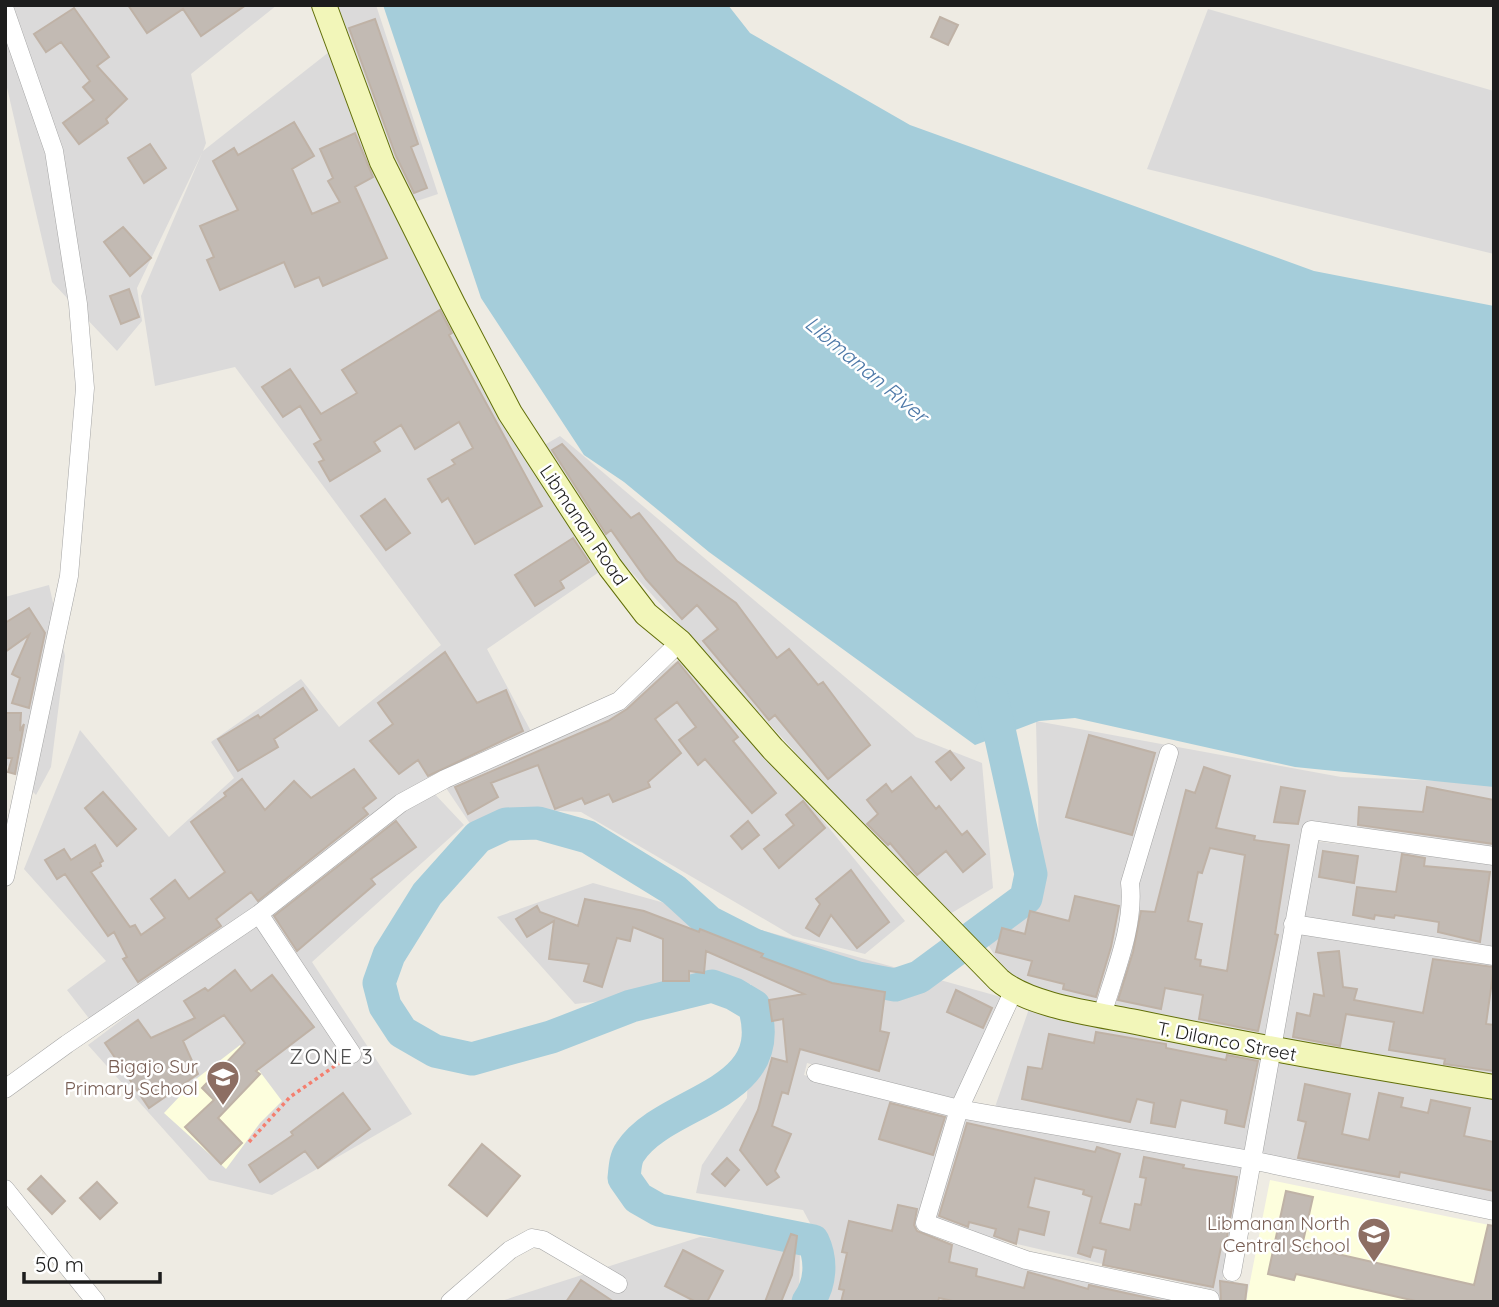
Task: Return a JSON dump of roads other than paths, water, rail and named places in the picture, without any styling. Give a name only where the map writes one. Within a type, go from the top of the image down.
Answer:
[{"type":"main road","name":"Libmanan Road","points":[[324,5],[343,62],[398,197],[510,413],[610,567],[646,614],[680,642],[772,749],[976,956]]},
{"type":"main road","name":"T. Dilanco Street","points":[[976,956],[1013,992],[1102,1015],[1272,1051],[1494,1087]]},
{"type":"street","points":[[5,10],[54,151],[78,304],[85,388],[69,576],[5,877]]},
{"type":"street","points":[[5,1089],[259,914],[401,803],[445,779],[619,701],[680,642]]},
{"type":"street","points":[[1102,1015],[1129,918],[1132,900],[1130,883],[1169,753]]},
{"type":"street","points":[[1232,1272],[1311,830],[1494,856]]},
{"type":"street","points":[[259,914],[352,1054]]},
{"type":"street","points":[[1293,924],[1494,956]]},
{"type":"street","points":[[1013,992],[959,1109],[925,1223],[1026,1260],[1210,1299]]},
{"type":"street","points":[[816,1073],[959,1109],[1251,1160],[1494,1211]]},
{"type":"street","points":[[5,1189],[96,1302]]},
{"type":"street","points":[[450,1302],[510,1250],[532,1238],[543,1240],[618,1284]]},
{"type":"water","name":"Libmanan River","points":[[383,5],[728,5],[750,33],[910,125],[1314,271],[1494,306],[1494,787],[1295,767],[1075,718],[1039,721],[975,745],[709,552],[624,482],[584,455],[481,298]]},
{"type":"waterway","points":[[808,1302],[816,1288],[819,1272],[813,1241],[659,1210],[638,1198],[624,1178],[628,1155],[647,1134],[668,1119],[716,1093],[736,1078],[751,1060],[758,1036],[754,1006],[734,994],[712,986],[631,1006],[551,1037],[472,1059],[435,1051],[402,1032],[385,1006],[379,983],[389,955],[427,894],[478,837],[506,824],[538,823],[588,837],[674,890],[709,922],[754,945],[858,978],[895,985],[919,977],[1026,898],[1031,874],[991,693]]},
{"type":"place","name":"Bigajo Sur Primary School","points":[[223,1107]]},
{"type":"place","name":"Libmanan North Central School","points":[[1374,1264]]},
{"type":"district","name":"ZONE 3","points":[[332,1056]]}]
